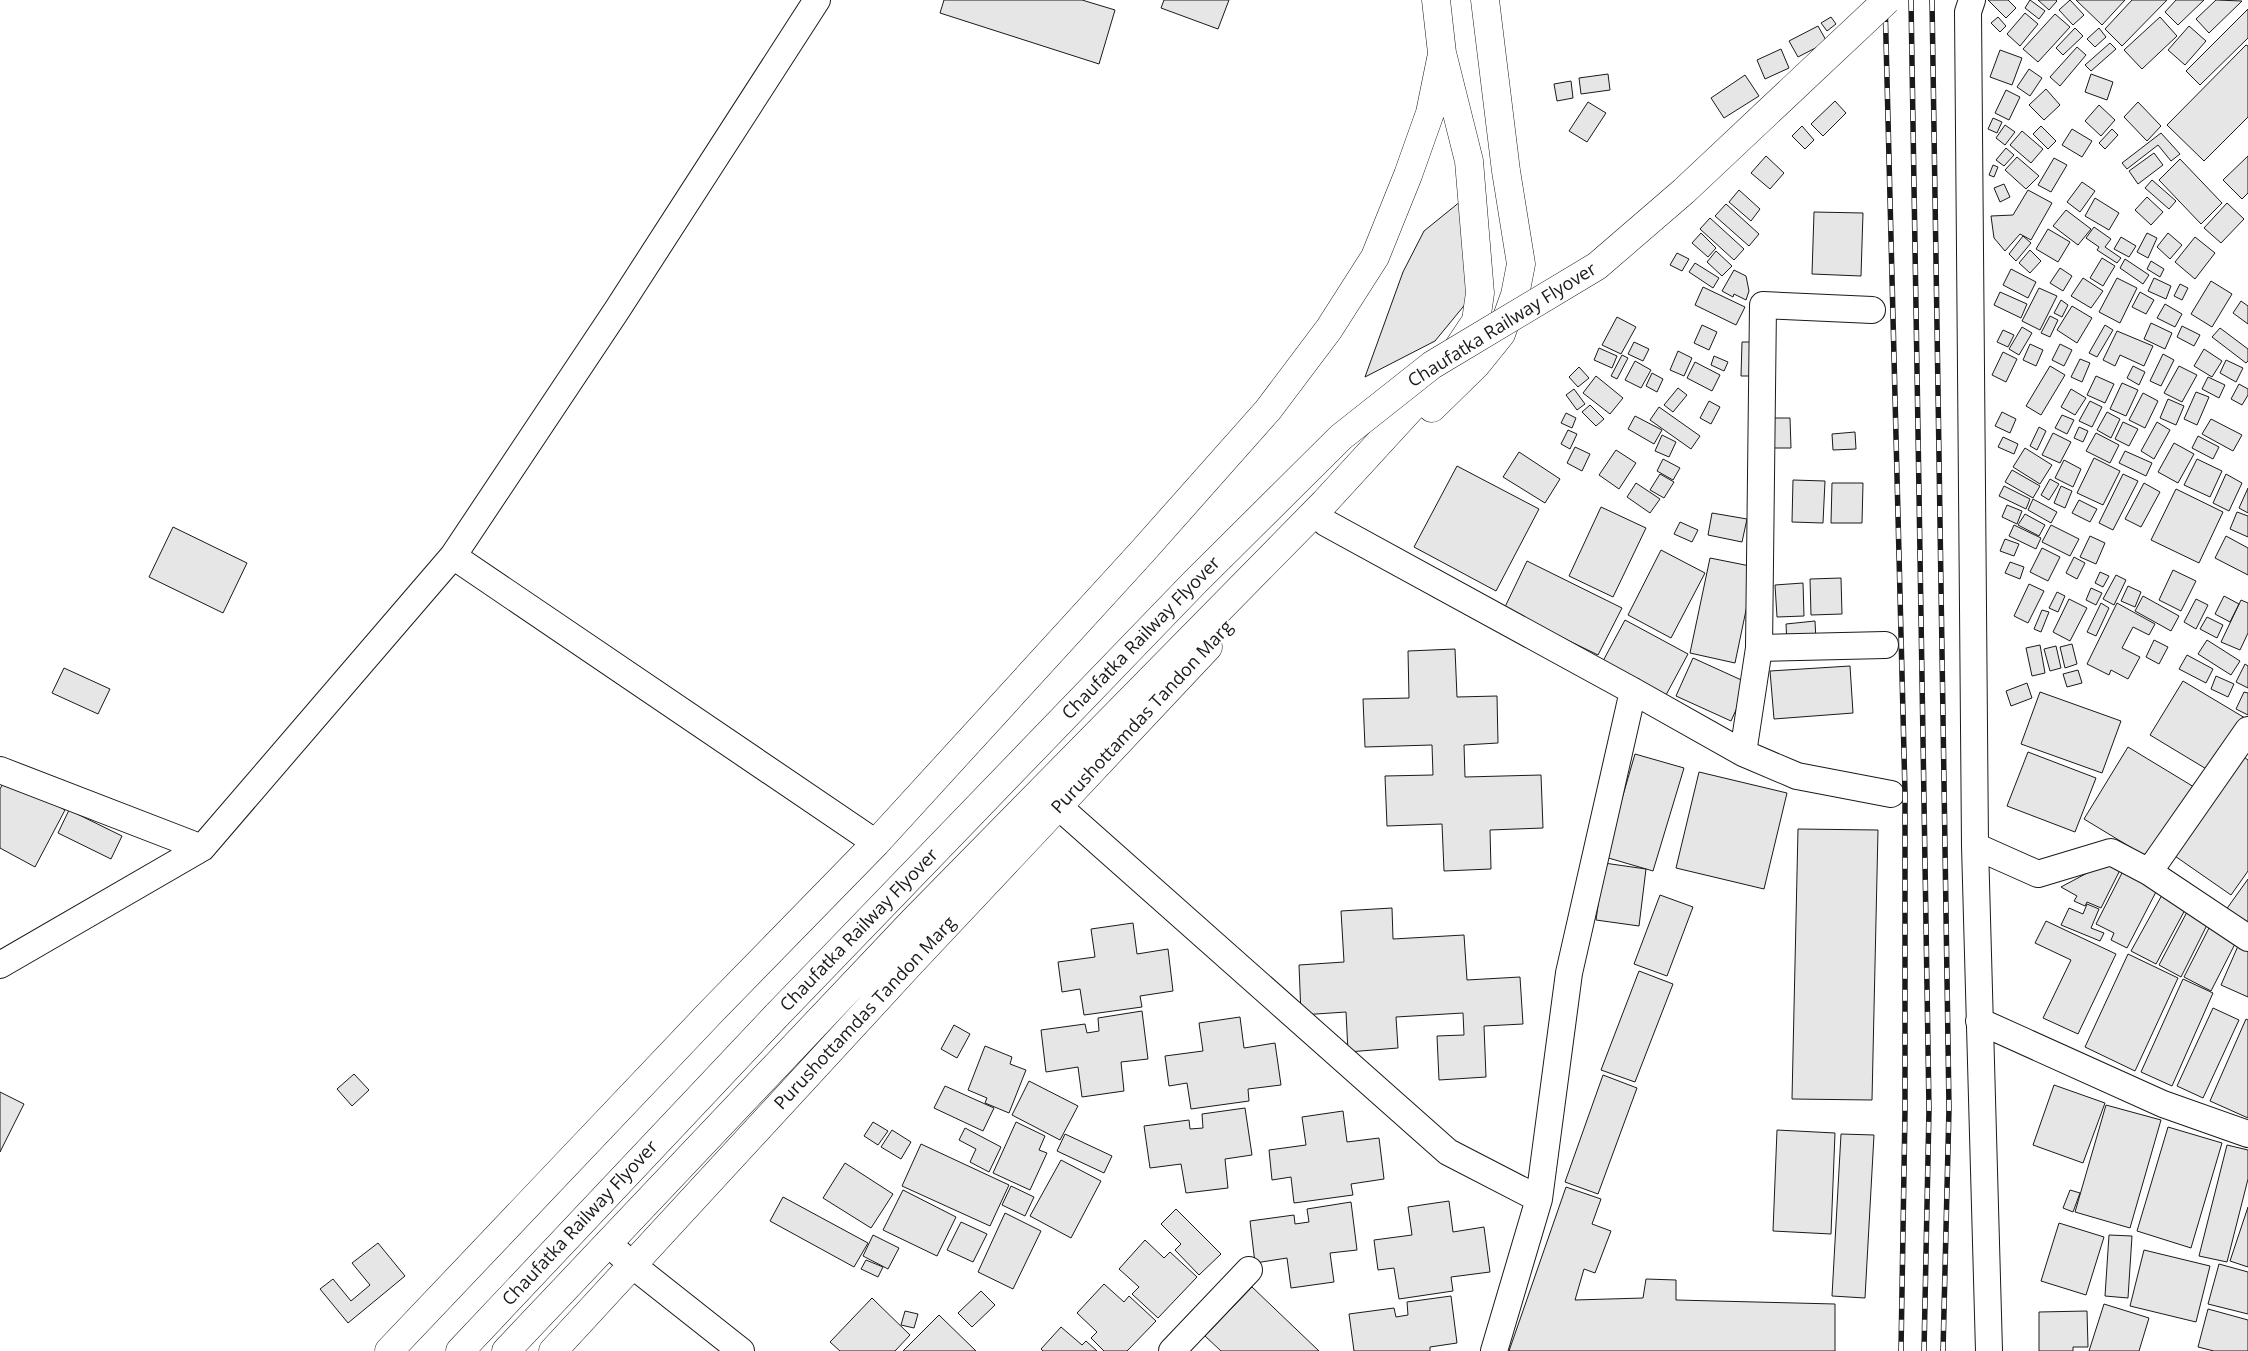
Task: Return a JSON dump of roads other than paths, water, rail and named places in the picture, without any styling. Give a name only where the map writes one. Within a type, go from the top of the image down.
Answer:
[{"type":"main road","points":[[506,1351],[914,920],[1051,797],[1436,381],[1476,321],[1480,293],[1469,160],[1442,53],[1436,0]]},
{"type":"main road","name":"Purushottamdas Tandon Marg","points":[[553,1351],[1051,797],[1326,523],[1401,440],[1476,365],[1501,334],[1515,295],[1521,264],[1506,171],[1485,0]]},
{"type":"main road","name":"Chaufatka Railway Flyover","points":[[460,1351],[778,1014],[1195,582],[1341,437],[1432,365],[1597,266],[1691,184],[1887,0]]},
{"type":"main road","points":[[389,1351],[876,842],[1142,552],[1268,410],[1329,329],[1379,248],[1430,113],[1442,53]]},
{"type":"street","points":[[0,965],[202,848],[453,556],[622,302],[817,0]]},
{"type":"street","points":[[1972,0],[1968,12],[1968,22],[1978,1020],[1989,1351]]},
{"type":"street","points":[[1743,753],[1759,648],[1763,305],[1872,310]]},
{"type":"street","points":[[1326,523],[1633,690],[1743,753],[1797,776],[1891,794]]},
{"type":"street","points":[[453,556],[876,842]]},
{"type":"street","points":[[1759,648],[1885,645]]},
{"type":"street","points":[[1494,1351],[1539,1199],[1569,973],[1633,690]]},
{"type":"street","points":[[2149,872],[2248,730]]},
{"type":"street","points":[[0,770],[202,848]]},
{"type":"street","points":[[1051,797],[1448,1152],[1539,1199]]},
{"type":"street","points":[[1976,846],[2038,874],[2111,852],[2149,872],[2248,938]]},
{"type":"street","points":[[1978,1020],[2163,1104],[2248,1134]]},
{"type":"street","points":[[608,1243],[631,1264],[741,1351]]},
{"type":"street","points":[[1172,1351],[1249,1270]]},
{"type":"railway","points":[[1885,0],[1905,793],[1905,1111],[1901,1351]]},
{"type":"railway","points":[[1911,0],[1929,1109],[1924,1351]]},
{"type":"railway","points":[[1932,0],[1949,1108],[1943,1351]]}]
